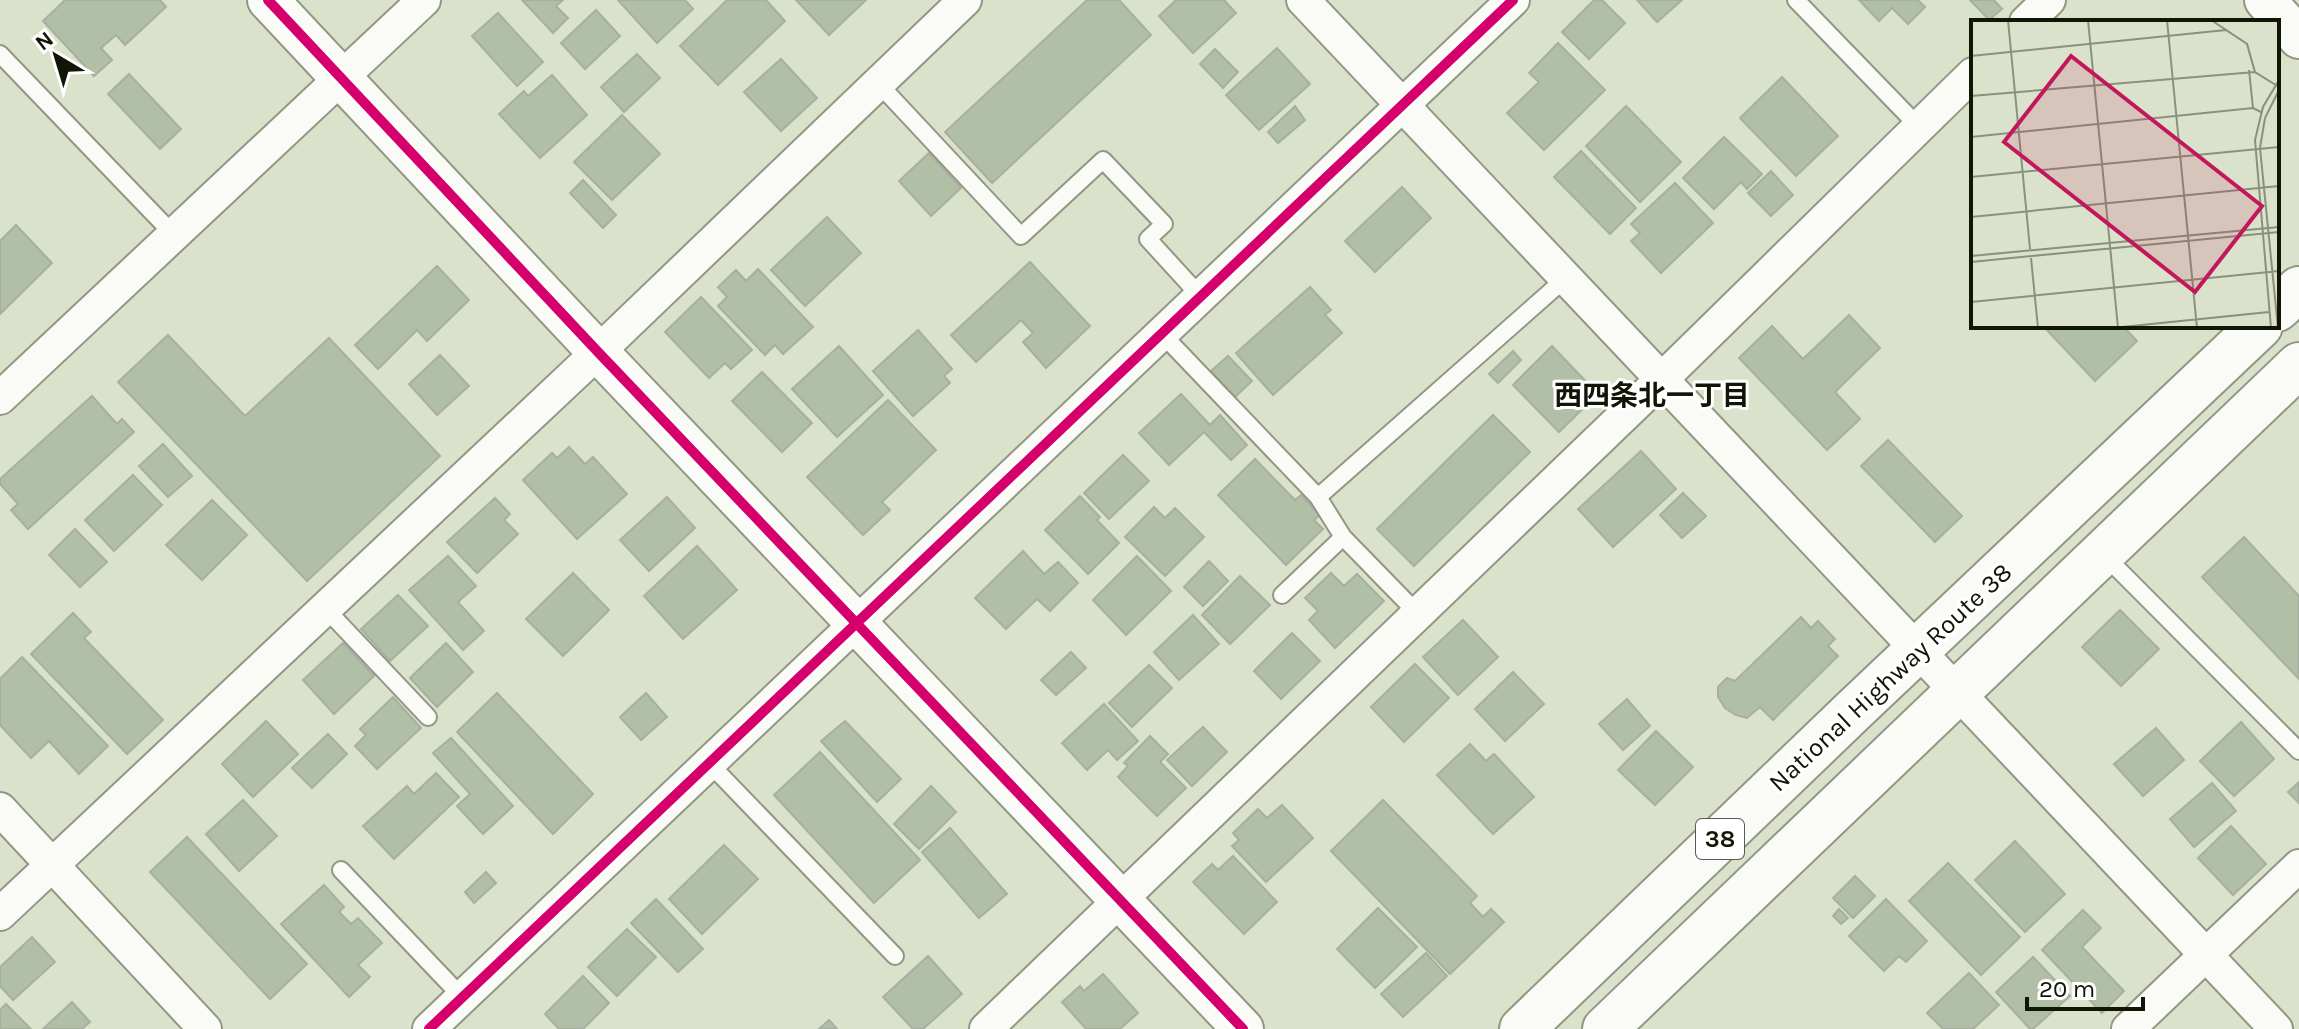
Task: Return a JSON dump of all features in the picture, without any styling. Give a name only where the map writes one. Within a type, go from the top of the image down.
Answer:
[{"type":"highway","points":[[2279,307],[2299,289]]},
{"type":"highway","name":"National Highway Route 38","points":[[1522,1029],[2258,328]]},
{"type":"highway","name":"38","points":[[1605,1029],[2299,365]]},
{"type":"street","points":[[268,0],[598,352],[1243,1029]]},
{"type":"street","points":[[0,398],[424,0]]},
{"type":"street","points":[[0,914],[598,352],[965,0]]},
{"type":"street","points":[[1303,0],[2276,1029]]},
{"type":"street","points":[[429,1029],[1513,0]]},
{"type":"street","points":[[2028,20],[2049,0]]},
{"type":"street","points":[[2265,0],[2299,38]]},
{"type":"street","points":[[986,1029],[1663,378],[1971,76]]},
{"type":"street","points":[[0,809],[205,1029]]},
{"type":"street","points":[[2128,1029],[2299,866]]},
{"type":"lane","points":[[1796,0],[1919,127]]},
{"type":"lane","points":[[0,54],[174,235]]},
{"type":"lane","points":[[878,83],[1021,236],[1103,160],[1164,224],[1148,239],[1201,297]]},
{"type":"lane","points":[[1318,497],[1567,277]]},
{"type":"lane","points":[[1162,334],[1318,497],[1343,537],[1418,614]]},
{"type":"lane","points":[[1282,595],[1343,537]]},
{"type":"lane","points":[[2103,554],[2299,751]]},
{"type":"lane","points":[[325,608],[428,717]]},
{"type":"lane","points":[[709,763],[895,956]]},
{"type":"lane","points":[[341,870],[462,997]]},
{"type":"building","points":[[65,0],[160,0],[166,7],[125,45],[116,35],[101,48],[112,60],[94,76],[43,21]]},
{"type":"building","points":[[522,0],[563,0],[556,6],[568,18],[553,33]]},
{"type":"building","points":[[618,0],[685,0],[693,9],[657,43]]},
{"type":"building","points":[[727,0],[766,0],[785,21],[718,85],[680,46]]},
{"type":"building","points":[[796,0],[866,0],[829,35]]},
{"type":"building","points":[[1087,0],[1119,0],[1151,35],[992,183],[945,132]]},
{"type":"building","points":[[1176,0],[1224,0],[1236,13],[1193,53],[1159,16]]},
{"type":"building","points":[[1594,0],[1602,0],[1625,23],[1589,59],[1562,32]]},
{"type":"building","points":[[1637,0],[1682,0],[1657,22]]},
{"type":"building","points":[[1859,0],[1918,0],[1925,7],[1908,24],[1892,8],[1879,21]]},
{"type":"building","points":[[1970,0],[1994,0],[2002,9],[1989,20]]},
{"type":"building","points":[[596,10],[620,36],[585,69],[561,43]]},
{"type":"building","points":[[498,13],[543,62],[517,86],[472,36]]},
{"type":"building","points":[[1558,43],[1605,90],[1544,150],[1507,113],[1539,82],[1529,73]]},
{"type":"building","points":[[1277,48],[1310,84],[1259,130],[1226,95]]},
{"type":"building","points":[[1215,49],[1238,72],[1223,88],[1200,64]]},
{"type":"building","points":[[637,54],[660,78],[624,112],[601,87]]},
{"type":"building","points":[[781,59],[817,98],[781,131],[744,92]]},
{"type":"building","points":[[129,74],[181,129],[160,149],[108,94]]},
{"type":"building","points":[[552,75],[587,115],[540,158],[499,114],[524,91],[528,96]]},
{"type":"building","points":[[1782,77],[1838,136],[1796,176],[1740,118]]},
{"type":"building","points":[[1295,106],[1305,120],[1278,143],[1268,132]]},
{"type":"building","points":[[1626,106],[1681,162],[1640,202],[1586,146]]},
{"type":"building","points":[[622,115],[660,154],[612,200],[574,162]]},
{"type":"building","points":[[1724,137],[1762,174],[1747,189],[1741,182],[1714,209],[1683,178]]},
{"type":"building","points":[[1581,151],[1636,208],[1610,234],[1554,177]]},
{"type":"building","points":[[929,153],[961,188],[931,216],[899,181]]},
{"type":"building","points":[[1771,171],[1793,195],[1771,216],[1748,193]]},
{"type":"building","points":[[583,180],[616,215],[603,228],[570,193]]},
{"type":"building","points":[[1675,183],[1713,223],[1661,273],[1631,241],[1640,233],[1631,224]]},
{"type":"building","points":[[1402,187],[1431,218],[1375,272],[1345,241]]},
{"type":"building","points":[[827,217],[861,253],[805,306],[771,270]]},
{"type":"building","points":[[16,225],[52,263],[0,314],[0,241]]},
{"type":"building","points":[[1030,262],[1090,326],[1046,368],[1023,342],[1033,333],[1021,320],[976,362],[951,335]]},
{"type":"building","points":[[437,266],[469,300],[427,341],[417,330],[378,369],[355,345]]},
{"type":"building","points":[[758,269],[813,327],[783,354],[775,345],[765,355],[718,306],[727,297],[718,287],[736,270],[746,281]]},
{"type":"building","points":[[1310,287],[1331,310],[1325,315],[1342,333],[1273,395],[1236,353]]},
{"type":"building","points":[[701,297],[752,350],[731,369],[725,363],[709,378],[665,332]]},
{"type":"building","points":[[1849,315],[1880,348],[1835,392],[1860,419],[1827,450],[1739,358],[1772,326],[1803,359]]},
{"type":"building","points":[[2045,328],[2125,328],[2137,341],[2095,381]]},
{"type":"building","points":[[918,330],[952,369],[944,376],[950,383],[913,416],[873,371]]},
{"type":"building","points":[[168,335],[245,416],[329,338],[440,456],[307,581],[118,382]]},
{"type":"building","points":[[839,346],[883,395],[837,437],[792,389]]},
{"type":"building","points":[[1552,346],[1598,394],[1559,432],[1513,385]]},
{"type":"building","points":[[1513,351],[1521,360],[1498,383],[1489,374]]},
{"type":"building","points":[[440,355],[469,386],[437,415],[409,384]]},
{"type":"building","points":[[1228,356],[1252,381],[1235,397],[1211,371]]},
{"type":"building","points":[[762,372],[812,423],[782,452],[732,401]]},
{"type":"building","points":[[1181,394],[1210,425],[1220,415],[1247,445],[1231,460],[1204,432],[1169,465],[1139,433]]},
{"type":"building","points":[[92,396],[117,424],[122,419],[134,432],[28,529],[11,510],[18,504],[0,484],[0,479]]},
{"type":"building","points":[[888,400],[936,450],[882,502],[890,510],[863,535],[807,477]]},
{"type":"building","points":[[1493,415],[1530,452],[1414,566],[1377,529]]},
{"type":"building","points":[[1888,440],[1962,516],[1935,542],[1861,466]]},
{"type":"building","points":[[163,444],[192,476],[168,497],[139,466]]},
{"type":"building","points":[[569,447],[585,464],[593,457],[627,494],[577,539],[523,480],[552,453],[557,458]]},
{"type":"building","points":[[1641,451],[1676,489],[1613,547],[1578,509]]},
{"type":"building","points":[[1123,455],[1149,481],[1109,519],[1084,493]]},
{"type":"building","points":[[1255,459],[1295,500],[1301,495],[1320,515],[1314,520],[1323,529],[1286,565],[1218,495]]},
{"type":"building","points":[[133,475],[162,505],[114,551],[85,520]]},
{"type":"building","points":[[1683,493],[1706,516],[1682,538],[1660,515]]},
{"type":"building","points":[[1080,496],[1119,543],[1088,574],[1045,530]]},
{"type":"building","points":[[667,497],[695,528],[649,571],[620,540]]},
{"type":"building","points":[[495,498],[510,514],[504,520],[518,534],[477,573],[447,542]]},
{"type":"building","points":[[212,500],[247,535],[202,580],[166,545]]},
{"type":"building","points":[[1154,507],[1165,518],[1175,508],[1204,537],[1165,576],[1125,537]]},
{"type":"building","points":[[75,529],[107,562],[80,587],[49,555]]},
{"type":"building","points":[[2244,537],[2299,596],[2299,679],[2202,577]]},
{"type":"building","points":[[697,546],[737,590],[683,639],[644,596]]},
{"type":"building","points":[[1023,551],[1044,574],[1058,562],[1078,583],[1050,611],[1037,599],[1006,629],[975,598]]},
{"type":"building","points":[[448,556],[476,586],[458,602],[484,631],[463,650],[409,590]]},
{"type":"building","points":[[1137,556],[1171,591],[1126,635],[1093,600]]},
{"type":"building","points":[[1209,561],[1228,581],[1203,606],[1184,587]]},
{"type":"building","points":[[573,573],[609,610],[563,656],[526,619]]},
{"type":"building","points":[[1331,573],[1344,586],[1357,574],[1384,601],[1335,648],[1309,620],[1318,611],[1305,598]]},
{"type":"building","points":[[1240,576],[1270,605],[1230,644],[1202,615]]},
{"type":"building","points":[[398,595],[428,626],[390,661],[361,629]]},
{"type":"building","points":[[2120,610],[2159,649],[2121,686],[2082,647]]},
{"type":"building","points":[[73,613],[91,632],[84,638],[163,720],[127,754],[31,654]]},
{"type":"building","points":[[1193,615],[1219,644],[1179,680],[1154,652]]},
{"type":"building","points":[[1801,617],[1811,628],[1818,621],[1835,639],[1828,646],[1838,656],[1773,720],[1760,707],[1747,718],[1725,708],[1718,697],[1718,687],[1727,678],[1735,681]]},
{"type":"building","points":[[1463,620],[1498,657],[1458,695],[1423,657]]},
{"type":"building","points":[[1292,633],[1320,661],[1281,699],[1254,671]]},
{"type":"building","points":[[343,643],[374,676],[334,714],[303,680]]},
{"type":"building","points":[[446,643],[473,672],[437,707],[410,678]]},
{"type":"building","points":[[1071,652],[1086,668],[1056,695],[1041,680]]},
{"type":"building","points":[[22,657],[108,746],[79,774],[49,741],[31,758],[0,725],[0,679]]},
{"type":"building","points":[[1415,664],[1449,698],[1404,742],[1371,707]]},
{"type":"building","points":[[1149,665],[1172,688],[1132,727],[1109,703]]},
{"type":"building","points":[[1513,672],[1544,704],[1505,741],[1475,709]]},
{"type":"building","points":[[497,693],[593,794],[553,834],[457,732]]},
{"type":"building","points":[[646,693],[667,717],[641,740],[620,717]]},
{"type":"building","points":[[393,697],[421,728],[377,769],[355,746],[366,735],[360,729]]},
{"type":"building","points":[[1627,699],[1650,726],[1623,750],[1599,724]]},
{"type":"building","points":[[1104,704],[1138,741],[1117,760],[1108,750],[1087,770],[1062,743]]},
{"type":"building","points":[[266,721],[298,754],[253,797],[222,764]]},
{"type":"building","points":[[845,721],[901,779],[877,802],[821,741]]},
{"type":"building","points":[[2241,722],[2274,759],[2234,796],[2200,761]]},
{"type":"building","points":[[1203,727],[1227,752],[1192,786],[1167,760]]},
{"type":"building","points":[[2156,728],[2184,760],[2143,796],[2114,764]]},
{"type":"building","points":[[1656,731],[1693,767],[1655,805],[1618,770]]},
{"type":"building","points":[[328,734],[347,754],[312,788],[292,768]]},
{"type":"building","points":[[1150,736],[1168,754],[1160,762],[1186,788],[1157,816],[1118,777],[1128,766],[1124,763]]},
{"type":"building","points":[[451,738],[513,806],[483,834],[457,806],[470,794],[433,753]]},
{"type":"building","points":[[1470,744],[1486,761],[1494,754],[1534,797],[1493,834],[1437,775]]},
{"type":"building","points":[[820,752],[920,860],[874,903],[774,795]]},
{"type":"building","points":[[436,773],[459,797],[394,859],[363,826],[407,786],[414,794]]},
{"type":"building","points":[[2299,782],[2299,803],[2288,792]]},
{"type":"building","points":[[2212,783],[2236,811],[2194,847],[2170,819]]},
{"type":"building","points":[[931,786],[956,812],[919,849],[894,824]]},
{"type":"building","points":[[243,800],[277,836],[239,871],[206,834]]},
{"type":"building","points":[[1383,800],[1477,896],[1470,903],[1483,917],[1491,909],[1504,922],[1450,974],[1331,851]]},
{"type":"building","points":[[1282,805],[1313,838],[1266,882],[1232,846],[1239,840],[1233,833],[1258,809],[1267,818]]},
{"type":"building","points":[[2231,826],[2266,864],[2233,895],[2198,858]]},
{"type":"building","points":[[950,828],[1007,894],[979,918],[922,852]]},
{"type":"building","points":[[187,837],[307,964],[270,999],[150,872]]},
{"type":"building","points":[[2015,841],[2065,894],[2025,932],[1975,880]]},
{"type":"building","points":[[724,845],[758,879],[702,934],[669,899]]},
{"type":"building","points":[[1233,856],[1277,902],[1244,934],[1193,882],[1212,864],[1218,870]]},
{"type":"building","points":[[1948,863],[2020,937],[1981,975],[1909,901]]},
{"type":"building","points":[[486,872],[496,883],[474,903],[465,892]]},
{"type":"building","points":[[1855,876],[1875,896],[1853,918],[1833,898]]},
{"type":"building","points":[[324,885],[344,907],[339,912],[351,924],[358,918],[382,943],[358,965],[370,977],[349,997],[281,924]]},
{"type":"building","points":[[656,899],[703,949],[678,972],[631,923]]},
{"type":"building","points":[[1886,899],[1927,941],[1906,962],[1899,956],[1884,971],[1849,936]]},
{"type":"building","points":[[1378,908],[1417,947],[1375,988],[1337,949]]},
{"type":"building","points":[[1839,909],[1848,918],[1841,924],[1833,916]]},
{"type":"building","points":[[2083,910],[2101,928],[2082,947],[2124,991],[2102,1013],[2042,950]]},
{"type":"building","points":[[627,929],[656,957],[617,996],[588,967]]},
{"type":"building","points":[[32,937],[55,962],[13,1000],[0,986],[0,967]]},
{"type":"building","points":[[1426,953],[1447,976],[1403,1017],[1381,994]]},
{"type":"building","points":[[928,956],[962,994],[923,1029],[913,1029],[883,997]]},
{"type":"building","points":[[2033,957],[2070,996],[2030,1029],[1996,992]]},
{"type":"building","points":[[1969,973],[1999,1005],[1973,1029],[1943,1029],[1927,1013]]},
{"type":"building","points":[[1103,974],[1138,1013],[1120,1029],[1086,1029],[1062,1002],[1080,986],[1084,991]]},
{"type":"building","points":[[583,976],[609,1003],[583,1029],[559,1029],[545,1014]]},
{"type":"building","points":[[72,1002],[90,1022],[82,1029],[43,1029]]},
{"type":"building","points":[[6,1004],[31,1029],[0,1029],[0,1010]]},
{"type":"building","points":[[829,1020],[837,1029],[819,1029]]},
{"type":"cycle path","points":[[268,0],[598,352],[1243,1029]]},
{"type":"cycle path","points":[[429,1029],[1513,0]]},
{"type":"district","name":"西四条北一丁目","points":[[1652,395]]}]
